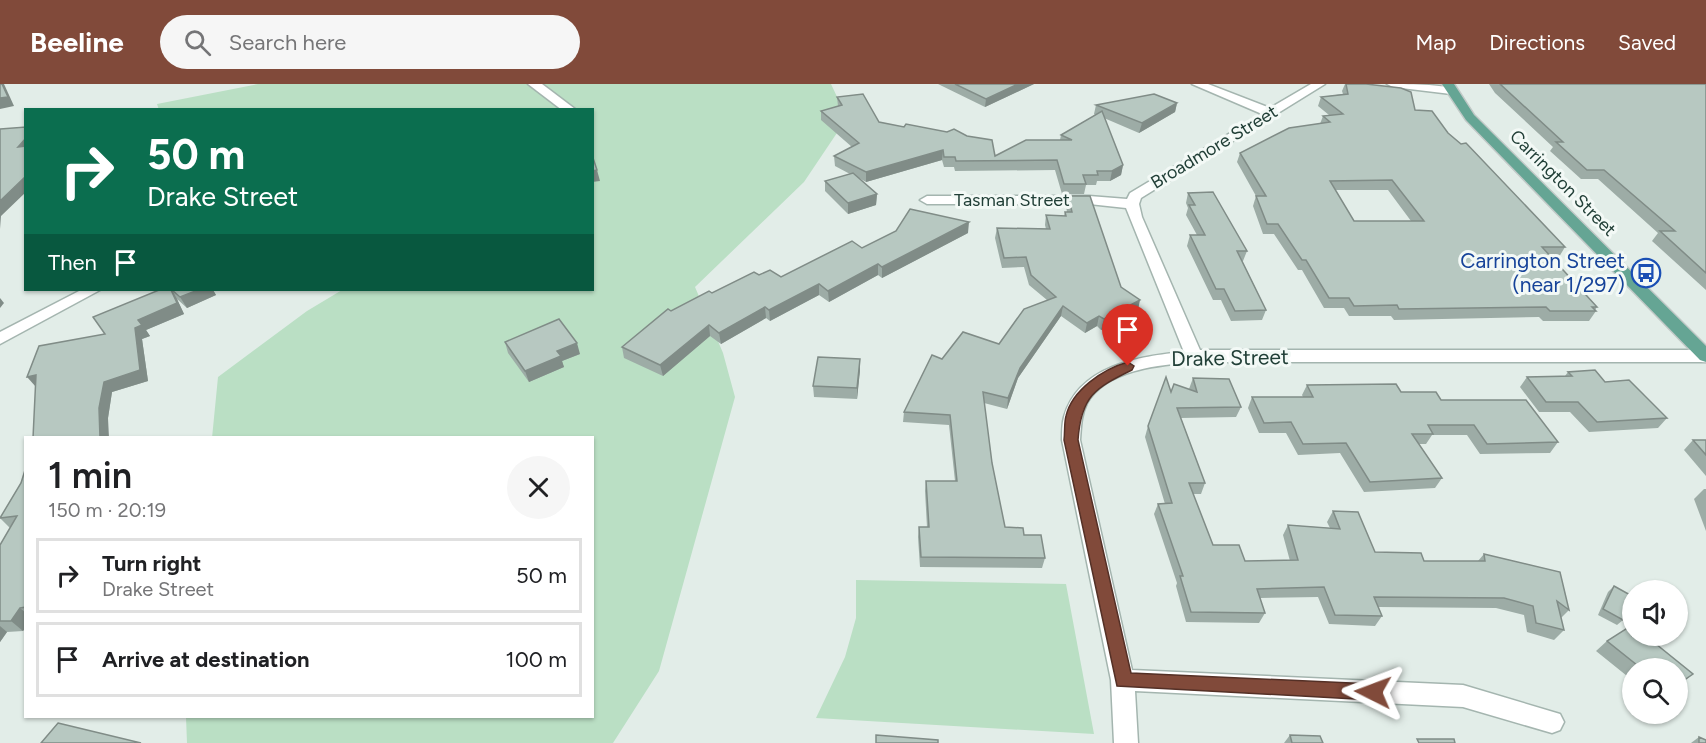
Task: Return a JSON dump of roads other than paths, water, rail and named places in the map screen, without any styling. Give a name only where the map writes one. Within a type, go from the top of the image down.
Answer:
[{"type":"main road","name":"Carrington Street","points":[[1449,87],[1470,117],[1706,356]]},
{"type":"street","points":[[534,84],[568,108]]},
{"type":"street","points":[[1198,84],[1271,113]]},
{"type":"street","name":"Broadmore Street","points":[[1194,356],[1135,217],[1132,204],[1135,196],[1320,84]]},
{"type":"street","points":[[1394,84],[1449,87]]},
{"type":"street","name":"Tasman Street","points":[[927,201],[1089,200],[1132,204]]},
{"type":"street","points":[[0,339],[90,291]]},
{"type":"street","name":"Drake Street","points":[[1126,743],[1124,680],[1071,440],[1073,414],[1086,393],[1105,377],[1128,366],[1194,356],[1706,356]]},
{"type":"street","points":[[1124,680],[1463,696],[1552,722]]},
{"type":"place","name":"Carrington Street (near 1/297)","points":[[1646,273]]}]
